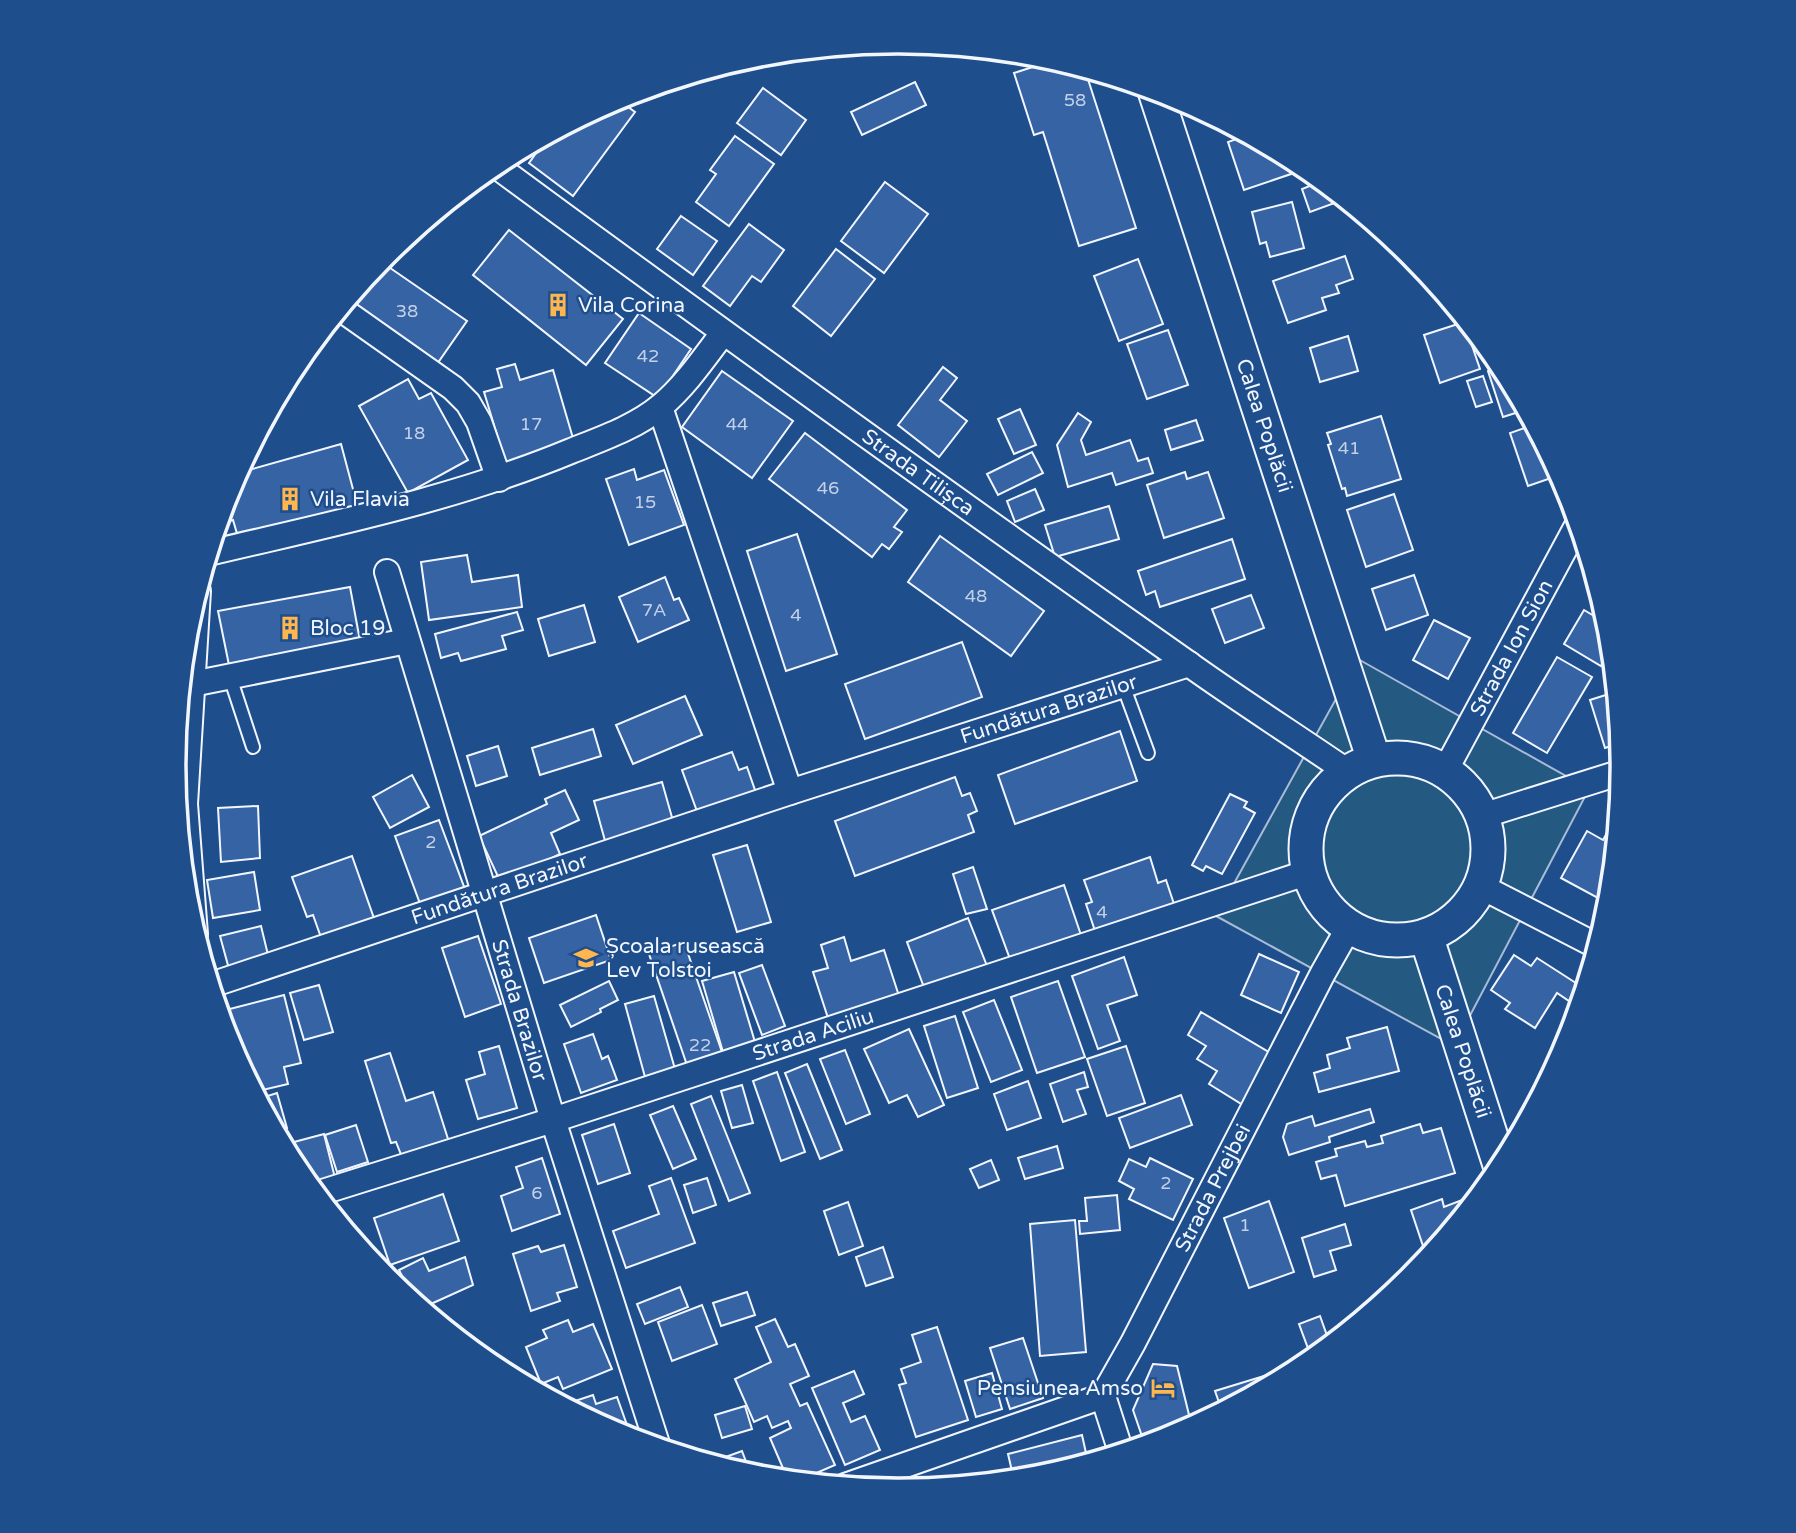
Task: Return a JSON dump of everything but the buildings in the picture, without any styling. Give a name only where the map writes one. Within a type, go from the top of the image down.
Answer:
[{"type":"main road","name":"Calea Poplăcii","points":[[1159,104],[1361,766]]},
{"type":"main road","points":[[1392,758],[1411,759],[1429,763],[1445,771],[1468,791],[1476,803],[1487,834],[1486,869],[1473,899],[1464,911],[1440,930],[1426,936],[1394,940],[1371,936],[1349,927],[1324,903],[1309,872],[1306,840],[1315,808],[1324,794],[1361,766],[1392,758]]},
{"type":"main road","name":"Calea Poplăcii","points":[[1426,936],[1496,1153]]},
{"type":"street","name":"Strada Tilișca","points":[[505,172],[723,333],[1189,664],[1361,766]]},
{"type":"street","points":[[349,314],[453,388],[468,403],[479,422],[499,479]]},
{"type":"street","points":[[220,550],[390,510],[499,479],[597,441],[637,422],[660,407],[723,333]]},
{"type":"street","points":[[660,407],[790,792]]},
{"type":"street","name":"Strada Ion Sion","points":[[1445,771],[1571,536]]},
{"type":"street","name":"Strada Brazilor","points":[[387,572],[553,1120],[654,1436]]},
{"type":"street","points":[[191,684],[407,641]]},
{"type":"street","name":"Fundătura Brazilor","points":[[220,982],[790,792],[1189,664]]},
{"type":"street","points":[[1482,817],[1610,776]]},
{"type":"street","name":"Strada Aciliu","points":[[326,1191],[553,1120],[1309,872]]},
{"type":"street","points":[[1480,886],[1588,942]]},
{"type":"street","name":"Strada Prejbei","points":[[1103,1396],[1349,927]]},
{"type":"street","points":[[869,1478],[1103,1396],[1118,1444]]},
{"type":"lane","points":[[230,677],[253,747]]},
{"type":"lane","points":[[1123,685],[1147,753]]},
{"type":"shaded area","points":[[1358,659],[1589,789],[1454,1046],[1216,916]]},
{"type":"place","name":"Vila Corina","points":[[558,305]]},
{"type":"place","name":"Vila Flavia","points":[[290,499]]},
{"type":"place","name":"Bloc 19","points":[[290,628]]},
{"type":"place","name":"Școala rusească Lev Tolstoi","points":[[586,958]]},
{"type":"place","name":"Pensiunea Amso","points":[[1163,1388]]}]
